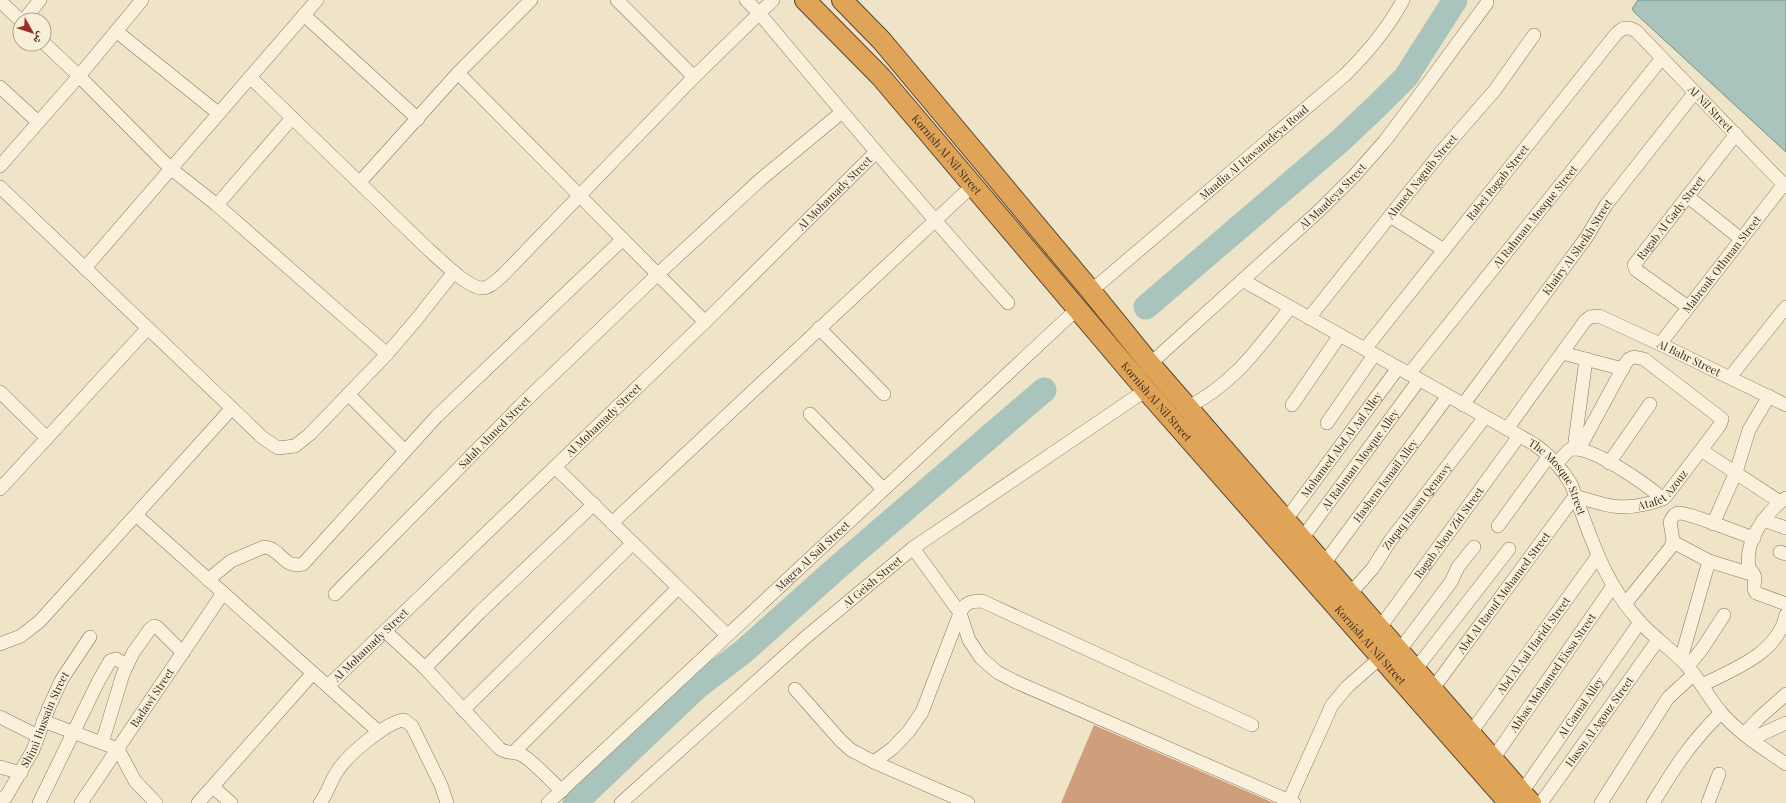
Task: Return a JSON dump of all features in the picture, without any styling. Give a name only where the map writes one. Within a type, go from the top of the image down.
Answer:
[{"type":"highway","name":"Kornish Al Nil Street","points":[[805,0],[881,77],[1146,390],[1390,654],[1521,799]]},
{"type":"highway","name":"Kornish Al Nil Street","points":[[842,0],[882,42],[1091,291],[1150,364],[1379,629],[1390,654],[1415,670],[1493,759],[1521,799]]},
{"type":"street","points":[[30,12],[40,0]]},
{"type":"street","points":[[0,166],[80,76],[142,0]]},
{"type":"street","points":[[85,268],[317,0]]},
{"type":"street","points":[[360,182],[458,74],[531,0]]},
{"type":"street","points":[[617,0],[694,77]]},
{"type":"street","points":[[746,0],[759,13],[876,152],[936,220],[974,267],[1008,303]]},
{"type":"street","points":[[250,77],[454,272],[472,285],[482,288],[492,285],[694,77],[773,0]]},
{"type":"street","name":"Maadia Al Hawamdeya Road","points":[[1091,291],[1345,75],[1370,49],[1392,20],[1403,0]]},
{"type":"street","points":[[0,1],[12,12]]},
{"type":"street","name":"Al Maadeya Street","points":[[1150,364],[1321,209],[1354,176],[1412,105],[1488,3]]},
{"type":"street","points":[[304,15],[418,119]]},
{"type":"street","name":"Rabei Ragab Street","points":[[1327,423],[1370,352],[1444,250],[1616,34],[1626,27],[1636,30]]},
{"type":"street","name":"Al Nil Street","points":[[1636,30],[1785,185]]},
{"type":"street","points":[[116,31],[218,113]]},
{"type":"street","name":"Ahmed Naguib Street","points":[[1309,318],[1445,147],[1495,90],[1534,35]]},
{"type":"street","points":[[52,50],[170,168],[217,205],[387,354]]},
{"type":"street","name":"Al Rahman Mosque Street","points":[[1409,374],[1662,58]]},
{"type":"street","points":[[458,74],[705,322]]},
{"type":"street","points":[[0,87],[38,122]]},
{"type":"street","name":"Khairy Al Sheikh Street","points":[[1463,404],[1586,238],[1606,205],[1695,92]]},
{"type":"street","name":"Salah Ahmed Street","points":[[335,594],[521,405],[658,274],[760,180],[842,112]]},
{"type":"street","points":[[217,205],[292,118]]},
{"type":"street","name":"Ragab Al Gady Street","points":[[1688,307],[1634,267],[1634,262],[1736,134]]},
{"type":"street","name":"Al Mohamady Street","points":[[328,686],[705,322],[876,152]]},
{"type":"street","name":"Mabrouk Othman Street","points":[[1660,344],[1741,239],[1785,185]]},
{"type":"street","points":[[612,522],[972,186]]},
{"type":"street","points":[[0,187],[263,438],[278,448],[295,446],[310,434],[387,354],[454,272]]},
{"type":"street","points":[[1687,196],[1741,239]]},
{"type":"street","points":[[1390,216],[1444,250]]},
{"type":"street","points":[[208,580],[231,561],[264,547],[275,551],[290,564],[297,566],[303,564],[437,416],[623,239]]},
{"type":"street","name":"The Mosque Street","points":[[1242,280],[1534,444],[1553,460],[1571,484],[1597,557],[1625,604],[1640,622],[1691,671],[1721,713],[1747,737],[1786,764]]},
{"type":"street","points":[[1730,377],[1786,307]]},
{"type":"street","points":[[1188,408],[1219,389],[1233,376],[1290,308]]},
{"type":"street","name":"Magra Al Sail Street","points":[[548,803],[1077,309]]},
{"type":"street","name":"Al Bahr Street","points":[[1562,353],[1590,317],[1599,316],[1780,399]]},
{"type":"street","points":[[0,489],[148,328]]},
{"type":"street","points":[[820,328],[884,394]]},
{"type":"street","points":[[1292,405],[1340,335]]},
{"type":"street","points":[[1507,429],[1562,353],[1623,369],[1576,449]]},
{"type":"street","name":"Atafet Azouz","points":[[1575,496],[1621,508],[1632,507],[1663,499],[1720,425],[1722,419],[1644,359],[1634,357],[1629,359],[1623,369]]},
{"type":"street","points":[[1576,449],[1586,359]]},
{"type":"street","name":"Mohamed Abd Al Aal Alley","points":[[1285,521],[1409,374]]},
{"type":"street","name":"Al Rahman Mosque Alley","points":[[1301,540],[1409,374]]},
{"type":"street","name":"Al Geish Street","points":[[621,803],[806,637],[912,548],[1146,390]]},
{"type":"street","points":[[0,392],[47,438]]},
{"type":"street","points":[[348,394],[405,451]]},
{"type":"street","name":"Hashem Ismail Alley","points":[[1323,565],[1448,396]]},
{"type":"street","points":[[1713,524],[1736,472],[1749,430],[1780,399]]},
{"type":"street","points":[[1609,463],[1650,404]]},
{"type":"street","points":[[1,642],[21,636],[32,628],[232,408]]},
{"type":"street","points":[[810,414],[883,489]]},
{"type":"street","name":"Zuqaq Hassn Qenawy","points":[[1349,595],[1373,568],[1390,541],[1485,417]]},
{"type":"street","name":"Ragab Abou Zid Street","points":[[1379,629],[1519,436]]},
{"type":"street","points":[[1498,526],[1553,460],[1569,450],[1576,449],[1609,463],[1632,475],[1663,499]]},
{"type":"street","points":[[1701,450],[1783,500],[1763,520],[1754,538],[1749,565],[1754,575],[1753,588],[1758,594],[1786,604]]},
{"type":"street","points":[[555,467],[727,635]]},
{"type":"street","name":"Abd Al Raouf Mohamed Street","points":[[1432,690],[1575,496]]},
{"type":"street","points":[[425,668],[480,612],[594,504]]},
{"type":"street","points":[[1625,604],[1669,550],[1673,542],[1670,522],[1675,515],[1679,513],[1692,516],[1754,538]]},
{"type":"street","points":[[136,515],[379,732]]},
{"type":"street","points":[[1763,520],[1786,528]]},
{"type":"street","points":[[1673,542],[1709,561],[1754,575]]},
{"type":"street","points":[[463,710],[633,543]]},
{"type":"street","points":[[912,548],[960,613],[969,640],[981,658],[997,672],[1016,682],[1290,802],[1332,705],[1347,687],[1390,654],[1451,582],[1458,567],[1474,547]]},
{"type":"street","points":[[1415,670],[1509,549]]},
{"type":"street","name":"Abd Al Aal Haridi Street","points":[[1470,734],[1597,557]]},
{"type":"street","points":[[1691,671],[1709,561]]},
{"type":"street","name":"Abbas Mohamed Eissa Street","points":[[1493,759],[1613,586]]},
{"type":"street","points":[[514,752],[678,588]]},
{"type":"street","name":"Badawi Street","points":[[81,803],[223,593]]},
{"type":"street","points":[[874,762],[909,732],[922,712],[960,613],[964,605],[972,601],[982,601],[1252,725]]},
{"type":"street","points":[[1601,803],[1668,698],[1691,671],[1702,649],[1724,615]]},
{"type":"street","points":[[1691,671],[1739,666],[1768,647],[1780,633],[1786,615]]},
{"type":"street","name":"Al Gamal Alley","points":[[1521,799],[1640,622]]},
{"type":"street","points":[[102,743],[127,665],[150,629],[154,626],[157,627],[183,653]]},
{"type":"street","points":[[385,631],[425,668],[502,751],[514,752],[523,755],[562,791]]},
{"type":"street","name":"Shimi Hussain Street","points":[[0,798],[6,797],[21,773],[62,679],[90,637]]},
{"type":"street","name":"Hassn Al Agouz Street","points":[[1541,803],[1658,640]]},
{"type":"street","points":[[39,803],[73,732],[110,661],[116,659],[127,665]]},
{"type":"street","points":[[198,803],[313,673]]},
{"type":"street","points":[[795,689],[841,741],[851,750],[874,762],[968,803]]},
{"type":"street","points":[[1747,737],[1758,719],[1786,694]]},
{"type":"street","points":[[1653,803],[1684,754],[1701,733],[1721,713]]},
{"type":"street","points":[[0,717],[38,736]]},
{"type":"street","points":[[320,803],[329,790],[334,776],[344,761],[379,732],[404,720],[412,726],[441,785],[447,803]]},
{"type":"street","points":[[44,721],[118,749],[135,781],[156,803]]},
{"type":"street","points":[[1747,737],[1786,723]]},
{"type":"street","points":[[0,767],[21,773]]},
{"type":"street","points":[[1708,803],[1719,774]]},
{"type":"street","points":[[213,787],[231,803]]},
{"type":"water","points":[[1638,0],[1786,0],[1786,152],[1635,13],[1632,9]]},
{"type":"building","points":[[1094,725],[1274,803],[1061,803]]},
{"type":"waterway","points":[[1146,307],[1340,141],[1377,106],[1406,77],[1455,0]]},
{"type":"waterway","points":[[575,803],[697,687],[744,651],[839,566],[1044,390]]}]
